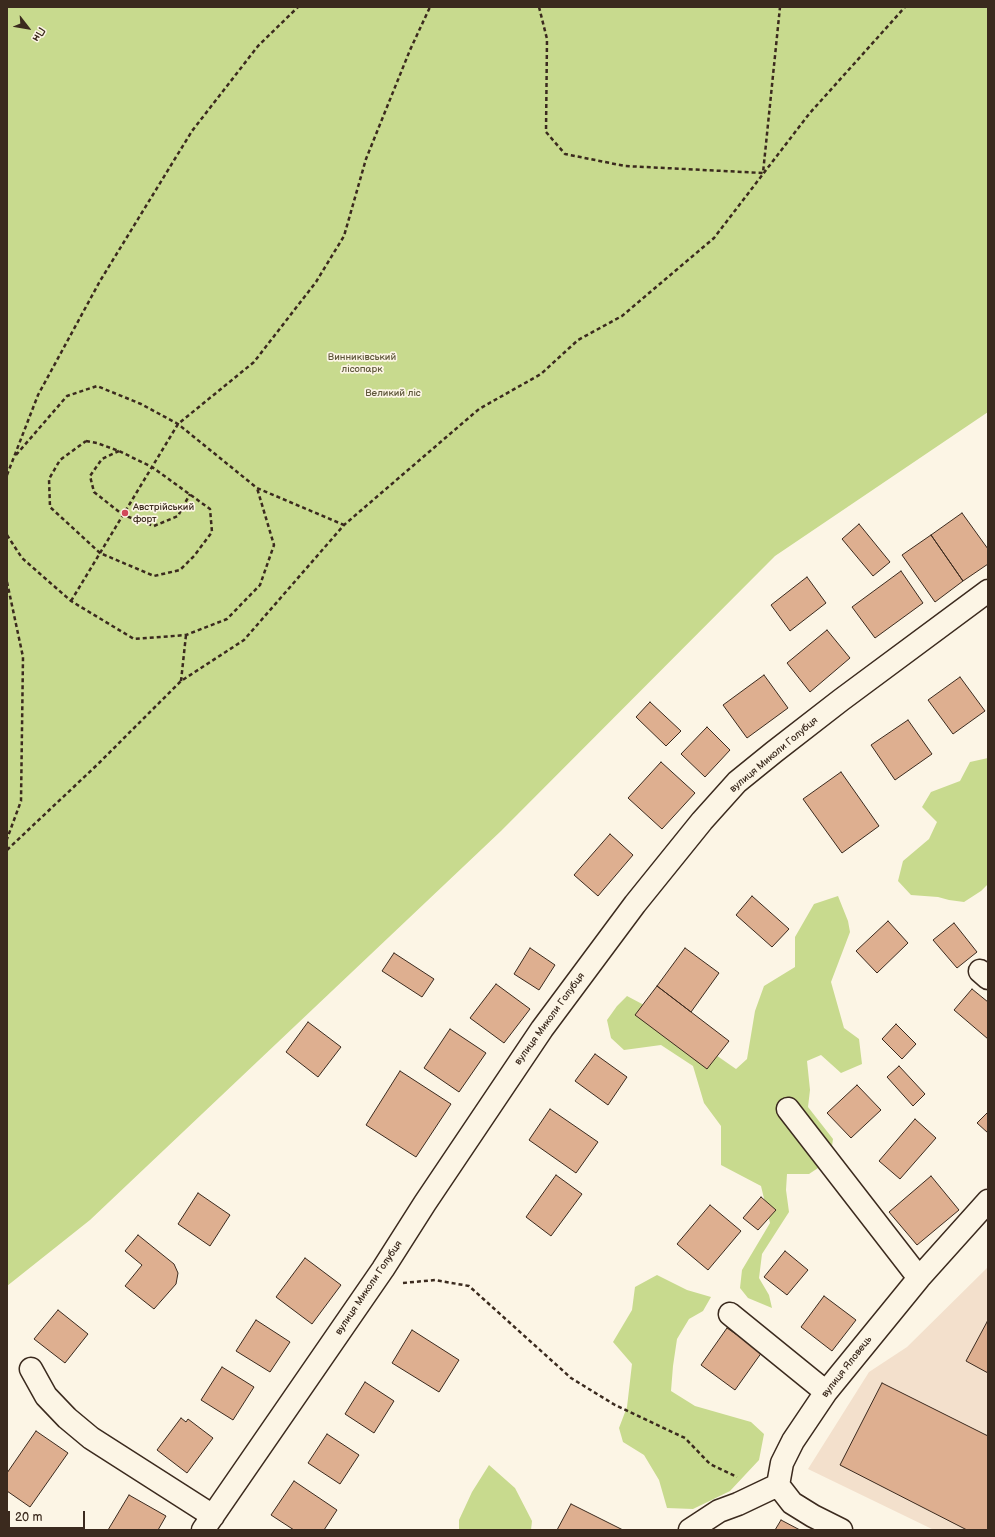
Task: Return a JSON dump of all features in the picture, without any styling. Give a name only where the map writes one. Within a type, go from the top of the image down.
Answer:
[{"type":"street","name":"вулиця Миколи Голубця","points":[[208,1523],[371,1287],[429,1197],[542,1029],[635,904],[702,821],[737,782],[774,752],[841,700],[988,591]]},
{"type":"street","points":[[788,1109],[919,1278]]},
{"type":"street","name":"вулиця Яловець","points":[[772,1489],[782,1463],[793,1441],[826,1392],[919,1278],[988,1201]]},
{"type":"street","points":[[730,1314],[826,1392]]},
{"type":"street","points":[[30,1369],[46,1396],[67,1418],[91,1438],[208,1523]]},
{"type":"street","points":[[690,1530],[719,1511],[772,1489],[813,1516],[841,1530]]},
{"type":"path","points":[[7,475],[38,395],[100,281],[192,131],[258,46],[298,7]]},
{"type":"path","points":[[71,601],[178,424],[254,362],[316,282],[344,236],[366,159],[410,50],[430,7]]},
{"type":"path","points":[[539,7],[547,40],[546,132],[565,154],[625,166],[763,173]]},
{"type":"path","points":[[763,173],[780,7]]},
{"type":"path","points":[[7,850],[99,763],[181,681],[244,640],[344,525],[478,409],[541,374],[578,340],[622,316],[714,238],[809,114],[905,7]]},
{"type":"path","points":[[14,457],[67,396],[97,386],[141,404],[178,424],[257,488],[344,525]]},
{"type":"path","points":[[86,441],[97,443],[119,451],[152,467],[210,509],[212,532],[194,556],[180,570],[154,576],[100,553],[50,507],[49,479],[60,460],[86,441]]},
{"type":"path","points":[[119,451],[102,459],[90,476],[94,492],[123,515],[154,526],[178,516],[190,494]]},
{"type":"path","points":[[7,535],[22,558],[71,601],[134,640],[186,635],[227,619],[260,585],[274,545],[257,488]]},
{"type":"path","points":[[7,582],[23,657],[21,801],[7,839]]},
{"type":"path","points":[[181,681],[186,635]]},
{"type":"path","points":[[371,1287],[435,1280],[469,1286],[571,1378],[615,1405],[685,1438],[710,1464],[772,1489]]},
{"type":"shaded area","points":[[988,1267],[988,1530],[934,1530],[808,1469],[869,1372],[907,1347]]},
{"type":"green space","name":"Великий ліс","points":[[7,7],[988,7],[988,412],[775,556],[501,831],[90,1220],[7,1286]]},
{"type":"green space","points":[[988,758],[988,884],[981,891],[964,902],[938,897],[911,895],[898,881],[903,861],[929,839],[937,822],[922,807],[931,792],[960,781],[970,762]]},
{"type":"green space","points":[[838,896],[848,921],[850,932],[831,982],[844,1028],[859,1039],[862,1064],[841,1073],[821,1055],[807,1061],[810,1090],[808,1107],[833,1139],[830,1160],[809,1174],[787,1174],[786,1190],[789,1212],[762,1254],[759,1278],[769,1295],[772,1308],[748,1298],[740,1288],[742,1270],[770,1223],[761,1186],[721,1165],[721,1126],[704,1103],[693,1066],[661,1045],[624,1050],[611,1038],[607,1020],[617,1006],[627,996],[644,1005],[736,1069],[747,1059],[755,1011],[764,986],[795,967],[795,937],[814,904]]},
{"type":"green space","points":[[657,1275],[687,1290],[711,1297],[703,1311],[689,1319],[677,1339],[671,1391],[695,1406],[751,1422],[764,1434],[759,1460],[730,1491],[693,1509],[667,1508],[659,1480],[644,1455],[623,1442],[619,1428],[627,1407],[632,1364],[613,1342],[632,1310],[635,1287]]},
{"type":"green space","points":[[489,1465],[515,1488],[532,1521],[531,1530],[459,1530],[459,1520],[472,1492]]},
{"type":"building","points":[[962,513],[988,549],[988,564],[963,581],[931,535]]},
{"type":"building","points":[[859,524],[890,562],[873,576],[842,539]]},
{"type":"building","points":[[931,535],[963,581],[935,602],[902,555]]},
{"type":"building","points":[[901,571],[923,603],[875,638],[852,607]]},
{"type":"building","points":[[807,577],[826,603],[790,631],[771,605]]},
{"type":"building","points":[[827,630],[850,658],[810,692],[787,663]]},
{"type":"building","points":[[764,675],[788,708],[747,738],[723,705]]},
{"type":"building","points":[[960,677],[985,711],[953,734],[928,700]]},
{"type":"building","points":[[650,702],[681,731],[666,746],[636,717]]},
{"type":"building","points":[[908,720],[932,754],[895,780],[871,745]]},
{"type":"building","points":[[707,727],[730,750],[705,777],[681,754]]},
{"type":"building","points":[[661,762],[695,793],[662,829],[628,798]]},
{"type":"building","points":[[841,772],[879,826],[842,853],[803,799]]},
{"type":"building","points":[[610,834],[633,855],[598,896],[574,875]]},
{"type":"building","points":[[752,896],[789,929],[772,947],[736,915]]},
{"type":"building","points":[[888,921],[908,943],[877,973],[856,951]]},
{"type":"building","points":[[954,923],[977,952],[957,968],[933,940]]},
{"type":"building","points":[[530,948],[555,965],[539,990],[514,974]]},
{"type":"building","points":[[685,948],[719,973],[691,1012],[657,986]]},
{"type":"building","points":[[394,953],[434,979],[422,997],[382,971]]},
{"type":"building","points":[[496,984],[530,1009],[504,1043],[470,1018]]},
{"type":"building","points":[[657,986],[729,1041],[707,1069],[635,1015]]},
{"type":"building","points":[[972,989],[988,1002],[988,1039],[954,1010]]},
{"type":"building","points":[[308,1022],[341,1047],[318,1077],[286,1052]]},
{"type":"building","points":[[896,1024],[916,1044],[902,1059],[882,1039]]},
{"type":"building","points":[[450,1029],[486,1053],[459,1092],[424,1068]]},
{"type":"building","points":[[595,1054],[627,1077],[608,1105],[575,1081]]},
{"type":"building","points":[[899,1066],[925,1094],[913,1106],[887,1077]]},
{"type":"building","points":[[400,1071],[451,1104],[416,1157],[366,1125]]},
{"type":"building","points":[[857,1085],[881,1110],[851,1138],[827,1113]]},
{"type":"building","points":[[550,1109],[598,1142],[576,1173],[529,1140]]},
{"type":"building","points":[[988,1112],[988,1133],[977,1123]]},
{"type":"building","points":[[915,1119],[936,1138],[900,1179],[879,1161]]},
{"type":"building","points":[[556,1175],[582,1194],[551,1236],[526,1217]]},
{"type":"building","points":[[931,1176],[959,1210],[917,1245],[889,1212]]},
{"type":"building","points":[[198,1193],[230,1215],[210,1246],[178,1224]]},
{"type":"building","points":[[761,1197],[776,1210],[758,1230],[743,1218]]},
{"type":"building","points":[[710,1205],[741,1231],[708,1270],[677,1244]]},
{"type":"building","points":[[138,1235],[174,1264],[178,1273],[176,1284],[154,1309],[125,1286],[142,1265],[125,1251]]},
{"type":"building","points":[[785,1251],[808,1270],[787,1295],[764,1277]]},
{"type":"building","points":[[305,1258],[341,1285],[312,1324],[276,1297]]},
{"type":"building","points":[[824,1296],[856,1320],[832,1351],[801,1327]]},
{"type":"building","points":[[58,1310],[88,1334],[65,1363],[34,1339]]},
{"type":"building","points":[[256,1320],[290,1342],[270,1372],[236,1351]]},
{"type":"building","points":[[987,1322],[988,1323],[988,1373],[966,1361]]},
{"type":"building","points":[[727,1328],[762,1352],[735,1390],[701,1365]]},
{"type":"building","points":[[412,1330],[459,1360],[439,1392],[392,1363]]},
{"type":"building","points":[[222,1367],[254,1387],[233,1420],[201,1400]]},
{"type":"building","points":[[365,1382],[394,1401],[374,1433],[345,1414]]},
{"type":"building","points":[[882,1383],[988,1436],[988,1530],[967,1530],[840,1465]]},
{"type":"building","points":[[181,1418],[186,1422],[188,1419],[213,1438],[187,1473],[157,1450]]},
{"type":"building","points":[[36,1431],[68,1453],[30,1507],[7,1491],[7,1473]]},
{"type":"building","points":[[327,1434],[359,1455],[340,1484],[308,1463]]},
{"type":"building","points":[[294,1481],[337,1510],[324,1530],[294,1530],[271,1515]]},
{"type":"building","points":[[129,1495],[166,1516],[158,1530],[108,1530]]},
{"type":"building","points":[[571,1504],[623,1530],[557,1530]]},
{"type":"building","points":[[781,1520],[800,1530],[775,1530]]},
{"type":"place","name":"Австрійський форт","points":[[125,513]]},
{"type":"park label","name":"Винниківський лісопарк","points":[[362,362]]}]
